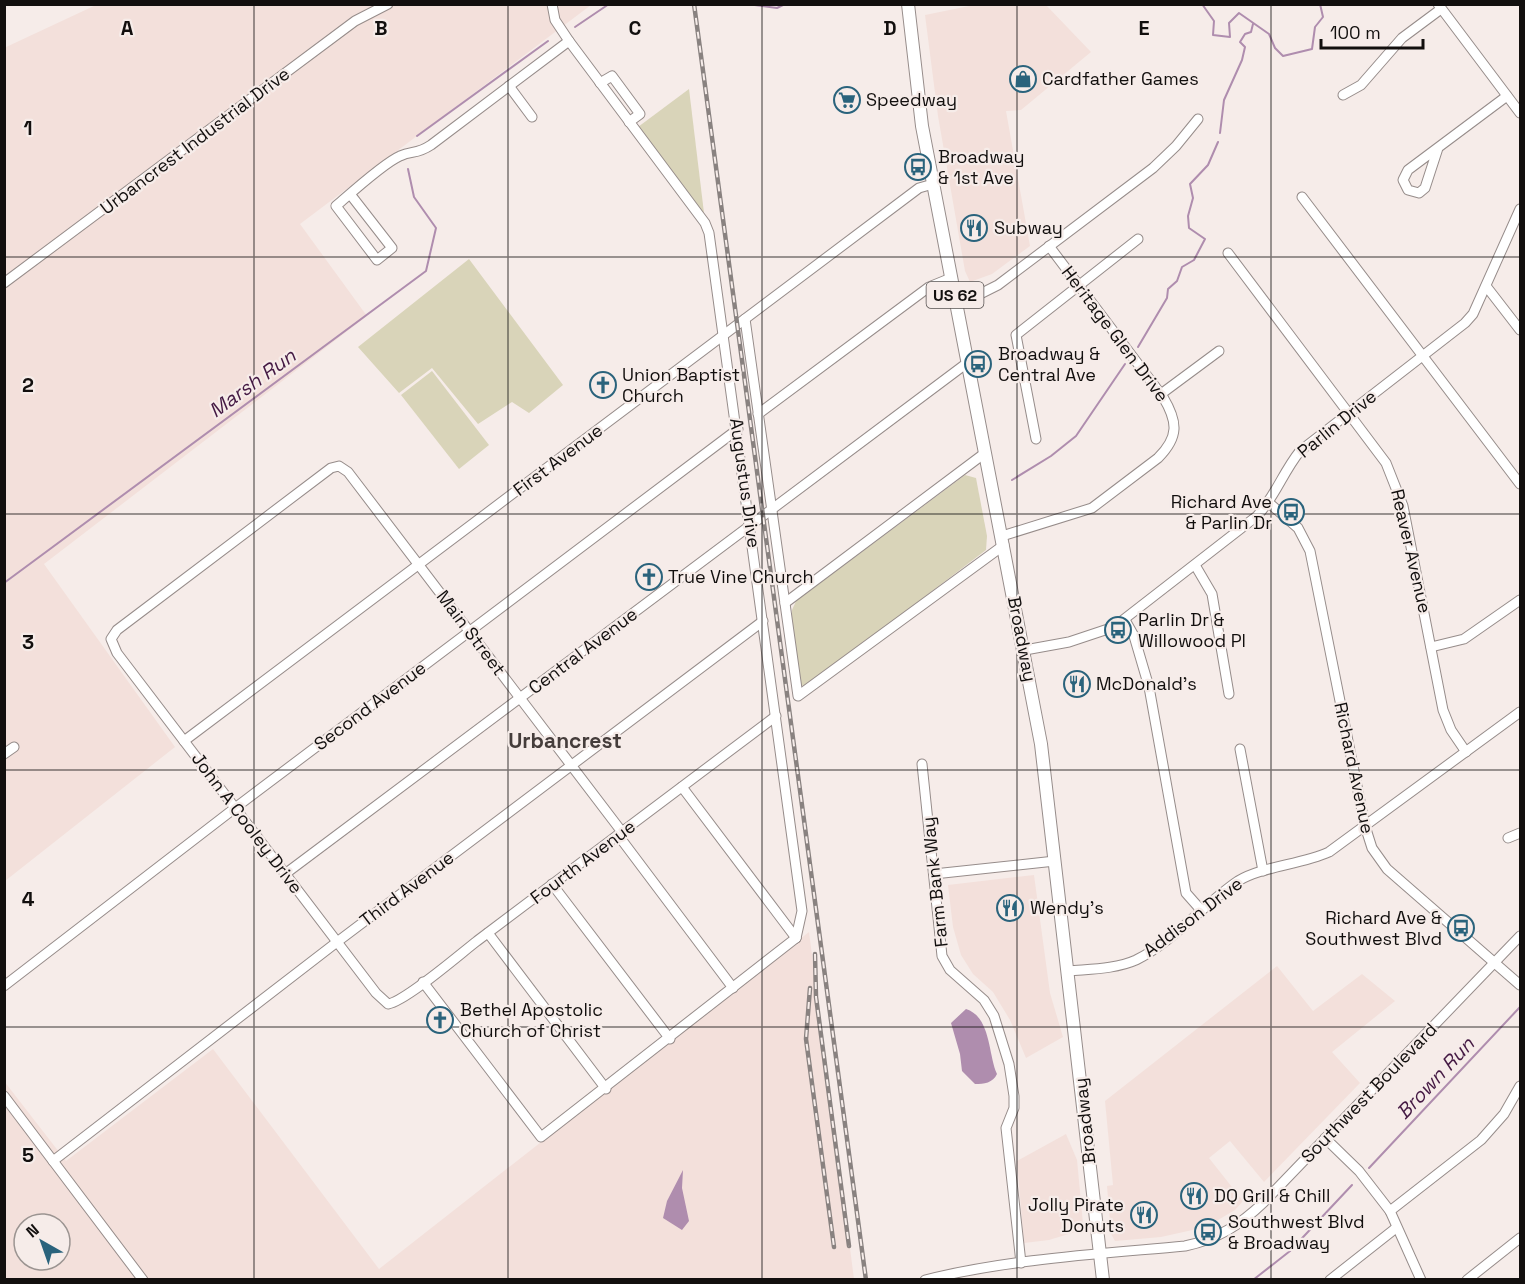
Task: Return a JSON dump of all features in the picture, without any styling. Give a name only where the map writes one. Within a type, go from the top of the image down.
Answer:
[{"type":"main road","name":"Broadway","points":[[908,4],[917,96],[967,363],[1025,650],[1041,744],[1103,1280]]},
{"type":"street","name":"Urbancrest Industrial Drive","points":[[4,283],[355,21],[388,4]]},
{"type":"street","name":"Augustus Drive","points":[[552,4],[555,20],[569,41],[705,223],[709,233],[738,429],[802,911],[796,938]]},
{"type":"street","points":[[1343,95],[1361,85],[1402,38],[1440,7],[1521,113]]},
{"type":"street","points":[[350,194],[392,248],[376,260],[336,206],[350,194],[401,155],[419,153],[431,145],[569,41]]},
{"type":"street","points":[[600,83],[612,76],[640,114],[629,122]]},
{"type":"street","points":[[509,86],[532,117]]},
{"type":"street","points":[[1438,148],[1425,188],[1419,193],[1407,190],[1404,186],[1404,175],[1438,148],[1507,96]]},
{"type":"street","points":[[956,299],[989,291],[1162,159],[1198,119]]},
{"type":"street","name":"First Avenue","points":[[184,741],[919,188],[933,184]]},
{"type":"street","points":[[1302,196],[1521,484]]},
{"type":"street","name":"Parlin Drive","points":[[1025,650],[1084,638],[1125,620],[1241,530],[1269,503],[1284,474],[1300,451],[1466,323],[1486,286],[1521,209]]},
{"type":"street","points":[[1036,440],[1016,335],[1138,239]]},
{"type":"street","name":"Heritage Glen Drive","points":[[1003,541],[1092,508],[1167,449],[1175,423],[1173,414],[1161,394],[1049,246]]},
{"type":"street","name":"Reaver Avenue","points":[[1228,253],[1386,463],[1396,483],[1404,506],[1447,721],[1466,752]]},
{"type":"street","points":[[758,414],[929,287],[951,278]]},
{"type":"street","points":[[1486,286],[1521,330]]},
{"type":"street","points":[[745,319],[798,696],[1003,541]]},
{"type":"street","points":[[1161,394],[1219,351]]},
{"type":"street","name":"Central Avenue","points":[[285,874],[967,363]]},
{"type":"street","name":"Second Avenue","points":[[4,986],[235,808],[738,429]]},
{"type":"street","points":[[785,603],[985,453]]},
{"type":"street","name":"Main Street","points":[[111,639],[117,630],[331,468],[339,466],[348,472],[470,631],[571,765],[733,988]]},
{"type":"street","name":"Richard Avenue","points":[[1269,503],[1298,528],[1310,551],[1365,826],[1372,848],[1382,864],[1521,985]]},
{"type":"street","points":[[1195,565],[1212,594],[1229,694]]},
{"type":"street","points":[[1431,647],[1464,639],[1521,600]]},
{"type":"street","points":[[1125,620],[1134,636],[1149,687],[1186,893],[1201,910]]},
{"type":"street","name":"Third Avenue","points":[[53,1161],[337,942],[763,621]]},
{"type":"street","name":"John A Cooley Drive","points":[[111,639],[117,653],[376,993],[388,1004]]},
{"type":"street","name":"Addison Drive","points":[[1069,971],[1114,966],[1137,959],[1238,881],[1263,871],[1314,859],[1329,852],[1521,712]]},
{"type":"street","name":"Fourth Avenue","points":[[388,1004],[396,1002],[423,982],[776,716]]},
{"type":"street","points":[[4,754],[14,747]]},
{"type":"street","points":[[1240,749],[1263,871]]},
{"type":"street","name":"Farm Bank Way","points":[[922,764],[942,956],[950,970],[990,1007],[1009,1064],[1014,1108],[1006,1128],[1021,1263]]},
{"type":"street","points":[[423,982],[542,1137],[606,1089],[796,938],[682,787]]},
{"type":"street","points":[[1508,838],[1521,833]]},
{"type":"street","points":[[934,874],[1055,861]]},
{"type":"street","points":[[552,884],[670,1039]]},
{"type":"street","points":[[488,933],[606,1089]]},
{"type":"street","name":"Southwest Boulevard","points":[[925,1280],[957,1272],[1021,1263],[1100,1253],[1185,1246],[1217,1237],[1247,1218],[1521,936]]},
{"type":"street","points":[[1390,1211],[1481,1140],[1504,1114],[1521,1086]]},
{"type":"street","points":[[4,1096],[143,1280]]},
{"type":"street","points":[[1325,1138],[1359,1171],[1390,1211],[1421,1280]]},
{"type":"street","points":[[1330,1280],[1396,1228]]},
{"type":"street","points":[[1467,1280],[1521,1238]]},
{"type":"shaded area","points":[[979,4],[1046,5],[1091,52],[1021,110],[1006,111],[1030,246],[992,274],[970,282],[965,271],[938,116],[925,15]]},
{"type":"shaded area","points":[[96,5],[591,5],[300,224],[367,316],[44,564],[175,747],[5,881],[4,48]]},
{"type":"shaded area","points":[[689,89],[704,213],[638,127]]},
{"type":"shaded area","points":[[469,259],[563,385],[529,413],[512,402],[478,424],[432,368],[399,393],[358,347]]},
{"type":"shaded area","points":[[432,371],[489,445],[459,469],[401,395]]},
{"type":"shaded area","points":[[965,475],[976,478],[987,536],[986,550],[809,685],[800,686],[792,618],[792,610],[796,601]]},
{"type":"shaded area","points":[[1034,875],[1050,993],[1063,1037],[1026,1058],[1010,1020],[993,992],[973,974],[961,955],[953,927],[948,885]]},
{"type":"shaded area","points":[[809,932],[854,1279],[5,1279],[4,1081],[66,1161],[213,1049],[379,1269]]},
{"type":"shaded area","points":[[1277,966],[1313,1011],[1362,974],[1395,1001],[1332,1052],[1360,1083],[1264,1182],[1230,1141],[1209,1158],[1243,1201],[1235,1210],[1206,1227],[1161,1237],[1115,1241],[1111,1234],[1107,1186],[1113,1185],[1105,1101]]},
{"type":"shaded area","points":[[966,1009],[980,1020],[988,1037],[997,1074],[991,1081],[985,1083],[975,1084],[962,1071],[960,1054],[951,1023]]},
{"type":"shaded area","points":[[1066,1134],[1077,1160],[1083,1224],[1075,1232],[1049,1240],[1024,1243],[1017,1161]]},
{"type":"shaded area","points":[[683,1170],[682,1188],[689,1221],[682,1230],[663,1218],[667,1201]]},
{"type":"waterway","name":"Marsh Run","points":[[575,27],[609,4]]},
{"type":"waterway","name":"Marsh Run","points":[[747,4],[777,8],[785,4]]},
{"type":"waterway","name":"Marsh Run","points":[[1202,4],[1214,21],[1213,35],[1230,37],[1229,23],[1239,13],[1269,34],[1275,48],[1283,56],[1312,49],[1315,27],[1323,17],[1320,4]]},
{"type":"waterway","points":[[1220,133],[1224,100],[1242,60],[1245,47],[1240,42],[1245,34],[1251,32],[1253,24]]},
{"type":"waterway","name":"Marsh Run","points":[[417,136],[548,41]]},
{"type":"waterway","points":[[1138,347],[1167,298],[1168,289],[1177,281],[1182,267],[1194,260],[1205,239],[1189,228],[1188,216],[1193,198],[1190,184],[1208,165],[1218,142]]},
{"type":"waterway","name":"Marsh Run","points":[[4,583],[426,271],[436,228],[414,197],[408,169]]},
{"type":"waterway","points":[[1012,480],[1051,456],[1076,436],[1125,364]]},
{"type":"waterway","name":"Brown Run","points":[[1369,1168],[1520,1007]]},
{"type":"waterway","name":"Brown Run","points":[[1253,1280],[1290,1251],[1352,1185]]},
{"type":"railway","points":[[694,4],[866,1280]]},
{"type":"railway","points":[[815,954],[816,997],[849,1246]]},
{"type":"railway","points":[[810,988],[806,1039],[834,1247]]},
{"type":"place","name":"Cardfather Games","points":[[1023,79]]},
{"type":"place","name":"Speedway","points":[[847,100]]},
{"type":"place","name":"Broadway & 1st Ave","points":[[918,167]]},
{"type":"place","name":"Subway","points":[[974,228]]},
{"type":"place","name":"Broadway & Central Ave","points":[[978,364]]},
{"type":"place","name":"Union Baptist Church","points":[[603,385]]},
{"type":"place","name":"Richard Ave & Parlin Dr","points":[[1291,512]]},
{"type":"place","name":"True Vine Church","points":[[649,577]]},
{"type":"place","name":"Parlin Dr & Willowood Pl","points":[[1118,630]]},
{"type":"place","name":"McDonald's","points":[[1077,684]]},
{"type":"place","name":"Wendy's","points":[[1010,908]]},
{"type":"place","name":"Richard Ave & Southwest Blvd","points":[[1461,928]]},
{"type":"place","name":"Bethel Apostolic Church of Christ","points":[[440,1020]]},
{"type":"place","name":"DQ Grill & Chill","points":[[1194,1196]]},
{"type":"place","name":"Jolly Pirate Donuts","points":[[1144,1215]]},
{"type":"place","name":"Southwest Blvd & Broadway","points":[[1208,1232]]},
{"type":"district","name":"Urbancrest","points":[[565,741]]}]
